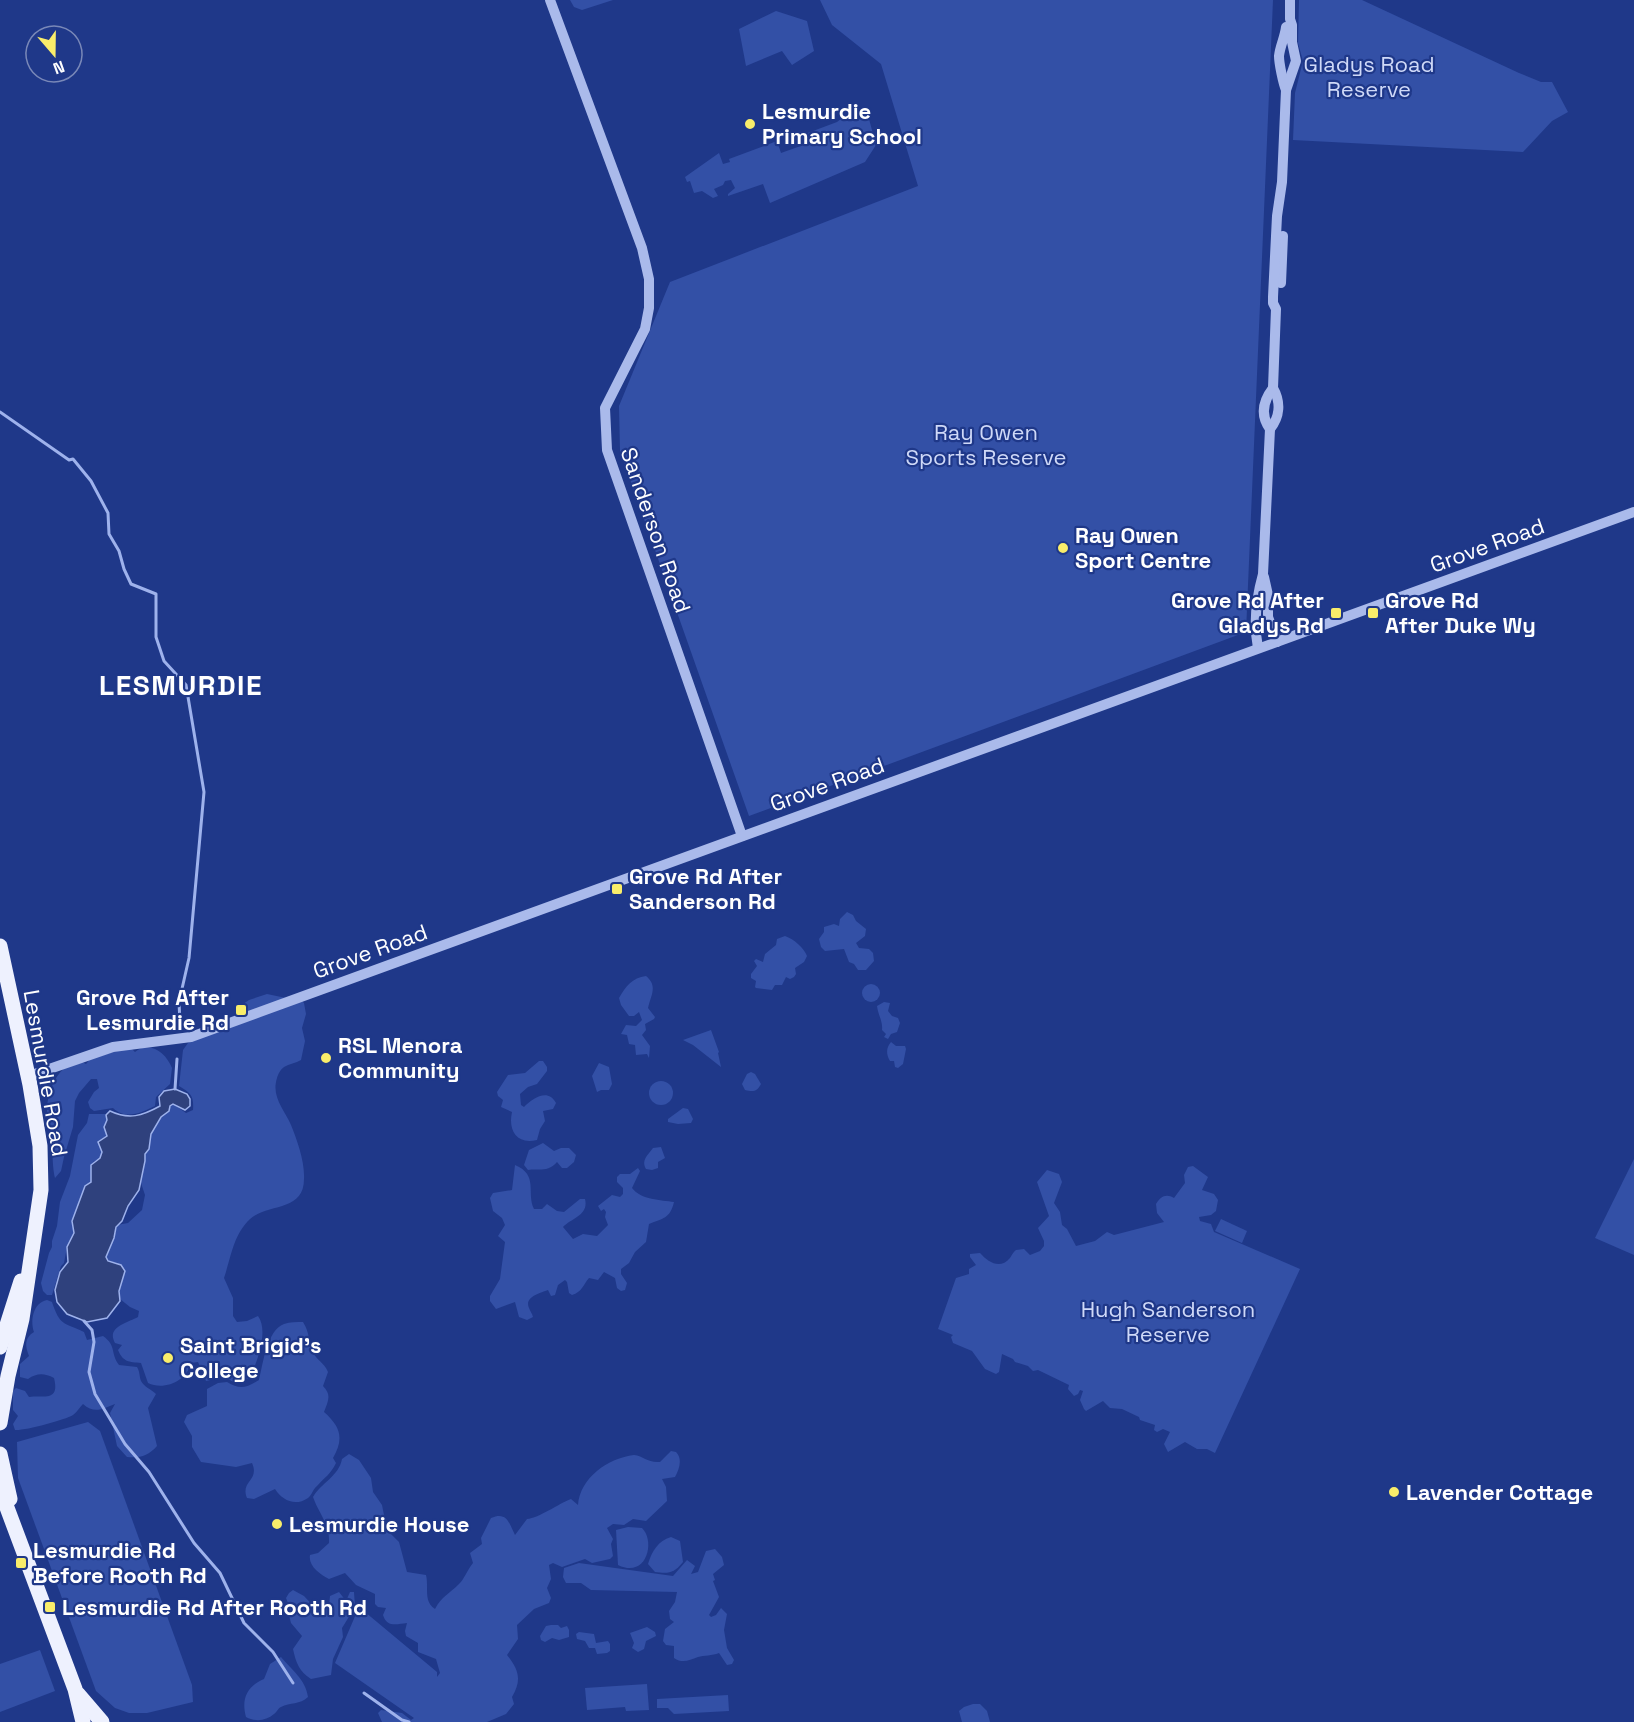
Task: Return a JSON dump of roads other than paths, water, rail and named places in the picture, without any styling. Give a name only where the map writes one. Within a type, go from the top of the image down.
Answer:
[{"type":"main road","name":"Lesmurdie Road","points":[[0,946],[28,1076],[40,1146],[41,1190],[22,1320],[8,1376],[0,1422]]},
{"type":"main road","name":"Lesmurdie Road","points":[[0,1347],[33,1245]]},
{"type":"main road","points":[[0,1454],[18,1540]]},
{"type":"main road","points":[[0,1488],[75,1689],[83,1722]]},
{"type":"main road","points":[[75,1689],[102,1722]]},
{"type":"street","name":"Sanderson Road","points":[[550,0],[642,248],[649,279],[649,308],[645,329],[605,408],[607,450],[742,836]]},
{"type":"street","points":[[1258,648],[1255,623],[1257,596],[1263,574],[1270,429],[1266,423],[1263,407],[1273,388],[1276,309],[1273,297],[1277,216],[1282,182],[1286,90],[1296,59],[1292,42],[1290,0]]},
{"type":"street","points":[[1286,90],[1279,57],[1285,38],[1286,24],[1290,19]]},
{"type":"street","name":"Grove Road","points":[[28,1076],[113,1047],[191,1037],[1634,512]]},
{"type":"street","points":[[1263,574],[1268,595],[1269,617],[1276,642]]},
{"type":"waterway","points":[[0,412],[69,460],[73,459],[91,481],[108,513],[109,534],[119,551],[131,584],[156,594],[156,637],[164,661],[186,685],[204,792],[189,958],[179,1002],[180,1023]]},
{"type":"waterway","points":[[175,1089],[177,1059]]},
{"type":"waterway","points":[[84,1321],[92,1330],[94,1342],[89,1372],[95,1394],[125,1444],[149,1472],[194,1543],[220,1573],[244,1623],[273,1652],[293,1683]]},
{"type":"waterway","points":[[364,1693],[402,1720],[409,1722]]},
{"type":"place","name":"Lesmurdie Primary School","points":[[750,124]]},
{"type":"place","name":"Ray Owen Sport Centre","points":[[1063,548]]},
{"type":"place","name":"Grove Rd After Gladys Rd","points":[[1336,613]]},
{"type":"place","name":"Grove Rd After Duke Wy","points":[[1373,613]]},
{"type":"place","name":"Grove Rd After Sanderson Rd","points":[[617,889]]},
{"type":"place","name":"Grove Rd After Lesmurdie Rd","points":[[241,1010]]},
{"type":"place","name":"RSL Menora Community","points":[[326,1058]]},
{"type":"place","name":"Saint Brigid's College","points":[[168,1358]]},
{"type":"place","name":"Lavender Cottage","points":[[1394,1492]]},
{"type":"place","name":"Lesmurdie House","points":[[277,1524]]},
{"type":"place","name":"Lesmurdie Rd Before Rooth Rd","points":[[21,1563]]},
{"type":"place","name":"Lesmurdie Rd After Rooth Rd","points":[[50,1607]]},
{"type":"district","name":"LESMURDIE","points":[[181,685]]},
{"type":"park label","name":"Gladys Road Reserve","points":[[1369,76]]},
{"type":"park label","name":"Ray Owen Sports Reserve","points":[[986,444]]},
{"type":"park label","name":"Hugh Sanderson Reserve","points":[[1168,1322]]}]
